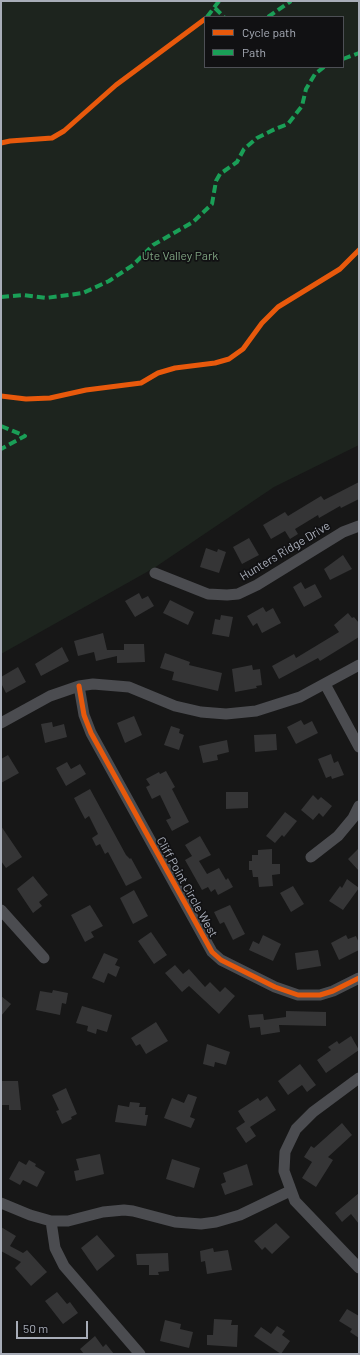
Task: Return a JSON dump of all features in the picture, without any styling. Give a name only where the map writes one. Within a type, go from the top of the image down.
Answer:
[{"type":"street","name":"Hunters Ridge Drive","points":[[155,573],[208,594],[227,596],[238,594],[257,585],[343,532],[359,526]]},
{"type":"street","points":[[1,723],[50,696],[79,686],[93,684],[118,685],[139,690],[175,706],[201,712],[226,714],[269,709],[300,697],[359,665]]},
{"type":"street","points":[[325,684],[359,747]]},
{"type":"street","name":"Cliff Point Circle West","points":[[79,686],[84,715],[91,733],[212,952],[221,960],[275,987],[298,995],[320,995],[333,991],[359,978]]},
{"type":"street","points":[[311,857],[338,836],[353,818],[359,806]]},
{"type":"street","points":[[1,910],[44,958]]},
{"type":"street","points":[[359,1078],[313,1112],[296,1129],[289,1141],[284,1160],[284,1171],[290,1191],[302,1210],[359,1268]]},
{"type":"street","points":[[1,1203],[30,1215],[52,1221],[73,1220],[114,1210],[133,1211],[186,1224],[216,1222],[240,1215],[290,1191]]},
{"type":"street","points":[[52,1221],[55,1248],[64,1266],[140,1354]]},
{"type":"green space","name":"Ute Valley Park","points":[[1,1],[359,1],[359,445],[274,487],[154,568],[1,654]]},
{"type":"building","points":[[359,482],[359,499],[341,508],[340,506],[319,518],[318,515],[295,529],[298,534],[290,539],[285,531],[271,539],[263,525],[285,512],[288,516],[321,496],[324,500]]},
{"type":"building","points":[[249,538],[259,555],[242,564],[233,547]]},
{"type":"building","points":[[206,548],[217,552],[218,549],[226,552],[219,573],[200,567]]},
{"type":"building","points":[[343,555],[352,569],[330,580],[324,569]]},
{"type":"building","points":[[301,582],[305,589],[315,584],[322,597],[304,607],[293,587]]},
{"type":"building","points":[[139,593],[142,599],[148,596],[154,606],[135,617],[125,601]]},
{"type":"building","points":[[170,600],[194,612],[188,625],[163,613]]},
{"type":"building","points":[[263,607],[266,612],[273,608],[281,623],[262,633],[257,623],[253,626],[247,616]]},
{"type":"building","points":[[348,613],[359,623],[359,637],[320,661],[318,658],[279,679],[272,666],[294,654],[296,658],[339,632],[334,625]]},
{"type":"building","points":[[221,615],[233,617],[229,637],[212,634],[215,619],[220,620]]},
{"type":"building","points":[[103,633],[107,650],[124,650],[124,644],[144,644],[145,662],[117,663],[117,656],[96,661],[94,652],[78,656],[74,641]]},
{"type":"building","points":[[62,647],[69,661],[41,676],[35,664]]},
{"type":"building","points":[[165,653],[190,662],[189,665],[222,673],[218,691],[172,680],[174,672],[160,668]]},
{"type":"building","points":[[252,665],[253,670],[260,669],[262,685],[256,686],[257,688],[235,692],[232,669]]},
{"type":"building","points":[[18,667],[26,682],[6,693],[1,683],[1,677]]},
{"type":"building","points":[[134,716],[142,735],[125,743],[117,723]]},
{"type":"building","points":[[301,720],[304,725],[312,721],[318,733],[296,744],[287,727]]},
{"type":"building","points":[[52,722],[53,727],[64,724],[67,737],[45,743],[41,724]]},
{"type":"building","points":[[171,726],[180,729],[179,733],[184,735],[179,750],[164,745]]},
{"type":"building","points":[[276,734],[277,750],[255,752],[254,735]]},
{"type":"building","points":[[227,740],[229,752],[217,755],[218,760],[203,763],[199,746]]},
{"type":"building","points":[[331,754],[334,763],[338,761],[344,775],[332,779],[331,776],[326,778],[318,759]]},
{"type":"building","points":[[8,755],[19,773],[1,783],[1,759]]},
{"type":"building","points":[[67,762],[71,769],[80,764],[86,774],[66,786],[56,768]]},
{"type":"building","points":[[166,771],[175,787],[172,789],[189,822],[172,831],[166,820],[171,818],[160,795],[152,799],[146,787],[150,785],[146,779],[159,772],[160,774]]},
{"type":"building","points":[[90,789],[126,855],[130,859],[131,858],[142,878],[126,886],[108,852],[105,854],[100,844],[96,846],[92,838],[98,834],[89,816],[85,819],[74,798]]},
{"type":"building","points":[[226,792],[248,792],[248,808],[226,809]]},
{"type":"building","points":[[313,795],[318,800],[321,797],[332,806],[323,817],[319,813],[313,820],[301,810]]},
{"type":"building","points":[[285,812],[297,821],[284,837],[282,835],[275,843],[266,836]]},
{"type":"building","points":[[1,826],[22,857],[6,868],[1,861]]},
{"type":"building","points":[[200,836],[211,855],[199,861],[207,874],[219,868],[226,880],[228,878],[233,887],[218,895],[215,889],[211,892],[208,887],[202,890],[185,860],[192,856],[185,845]]},
{"type":"building","points":[[359,848],[359,871],[348,859]]},
{"type":"building","points":[[272,849],[272,864],[280,864],[280,874],[272,875],[273,886],[259,887],[258,877],[253,877],[252,870],[249,870],[249,861],[252,861],[252,855],[258,855],[258,850]]},
{"type":"building","points":[[33,876],[48,895],[39,902],[42,906],[33,913],[17,889]]},
{"type":"building","points":[[347,879],[359,888],[343,910],[329,901],[340,886],[342,888]]},
{"type":"building","points":[[293,886],[304,904],[291,912],[280,893]]},
{"type":"building","points":[[134,890],[148,916],[133,924],[120,898]]},
{"type":"building","points":[[90,905],[103,926],[91,932],[94,937],[85,942],[71,915]]},
{"type":"building","points":[[230,905],[245,934],[233,940],[224,922],[220,924],[214,912]]},
{"type":"building","points":[[151,932],[167,955],[154,964],[138,941]]},
{"type":"building","points":[[263,935],[281,944],[273,961],[249,950],[253,941],[259,944]]},
{"type":"building","points":[[346,935],[348,939],[356,936],[359,943],[359,950],[339,960],[331,943]]},
{"type":"building","points":[[318,950],[321,966],[297,970],[295,953]]},
{"type":"building","points":[[104,953],[118,959],[115,965],[120,967],[116,977],[108,973],[104,983],[92,978]]},
{"type":"building","points":[[175,965],[183,974],[189,969],[205,987],[210,982],[220,992],[225,987],[235,996],[219,1014],[189,986],[182,992],[165,973]]},
{"type":"building","points":[[53,990],[68,993],[66,1004],[62,1003],[60,1015],[36,1010],[40,991],[52,993]]},
{"type":"building","points":[[1,996],[11,1004],[1,1016]]},
{"type":"building","points":[[82,1006],[112,1015],[107,1032],[97,1029],[96,1034],[87,1031],[88,1026],[76,1023]]},
{"type":"building","points":[[286,1011],[326,1012],[326,1026],[279,1025],[280,1032],[261,1035],[260,1027],[250,1028],[248,1015],[263,1014],[264,1020],[286,1017]]},
{"type":"building","points":[[156,1022],[168,1041],[146,1054],[140,1044],[136,1046],[131,1038]]},
{"type":"building","points":[[351,1036],[359,1050],[326,1073],[317,1060],[331,1050],[328,1047],[337,1041],[339,1044]]},
{"type":"building","points":[[207,1044],[230,1052],[226,1065],[215,1062],[214,1067],[203,1064]]},
{"type":"building","points":[[300,1064],[316,1085],[307,1092],[302,1085],[288,1095],[278,1081]]},
{"type":"building","points":[[1,1081],[18,1081],[21,1110],[9,1110],[9,1105],[1,1105]]},
{"type":"building","points":[[66,1088],[77,1114],[71,1117],[72,1119],[62,1124],[56,1111],[59,1110],[52,1095]]},
{"type":"building","points":[[188,1094],[197,1097],[190,1117],[195,1119],[191,1128],[164,1118],[172,1098],[184,1103]]},
{"type":"building","points":[[267,1096],[276,1110],[250,1127],[256,1136],[246,1143],[236,1128],[245,1122],[238,1111],[258,1098],[260,1101]]},
{"type":"building","points":[[130,1102],[140,1103],[139,1107],[146,1107],[145,1115],[148,1115],[146,1126],[115,1122],[118,1105],[129,1107]]},
{"type":"building","points":[[342,1123],[352,1135],[328,1157],[333,1160],[316,1187],[302,1178],[312,1162],[304,1157],[311,1146],[314,1148]]},
{"type":"building","points":[[100,1154],[104,1174],[76,1181],[74,1171],[79,1170],[76,1159]]},
{"type":"building","points":[[172,1159],[200,1168],[194,1188],[166,1179]]},
{"type":"building","points":[[29,1160],[45,1172],[37,1187],[23,1180],[20,1185],[9,1179],[19,1161],[26,1165]]},
{"type":"building","points":[[247,1164],[253,1185],[225,1195],[221,1184],[226,1182],[223,1173]]},
{"type":"building","points":[[359,1193],[359,1224],[351,1214],[342,1222],[335,1213]]},
{"type":"building","points":[[276,1223],[290,1237],[272,1254],[265,1247],[262,1250],[254,1241]]},
{"type":"building","points":[[1,1227],[16,1236],[10,1246],[23,1253],[27,1250],[47,1272],[31,1286],[15,1268],[21,1262],[1,1251]]},
{"type":"building","points":[[97,1235],[115,1256],[97,1271],[81,1248]]},
{"type":"building","points":[[213,1248],[214,1252],[228,1250],[232,1270],[207,1274],[205,1261],[201,1262],[200,1251]]},
{"type":"building","points":[[168,1253],[169,1271],[158,1272],[159,1275],[149,1275],[149,1265],[137,1265],[136,1254]]},
{"type":"building","points":[[57,1292],[67,1304],[70,1302],[78,1313],[63,1324],[45,1301]]},
{"type":"building","points":[[347,1309],[359,1316],[359,1338],[350,1332],[352,1329],[339,1321]]},
{"type":"building","points":[[214,1319],[232,1320],[231,1325],[238,1325],[237,1347],[207,1345],[207,1335],[213,1335]]},
{"type":"building","points":[[165,1320],[181,1324],[180,1329],[193,1332],[189,1348],[160,1341]]},
{"type":"building","points":[[277,1326],[285,1331],[282,1335],[290,1341],[281,1354],[254,1336],[261,1327],[271,1334]]},
{"type":"building","points":[[95,1336],[103,1347],[106,1344],[114,1354],[84,1354],[80,1349]]},
{"type":"marked path","points":[[208,16],[219,1]]},
{"type":"marked path","points":[[269,16],[291,1]]},
{"type":"marked path","points":[[215,8],[223,16]]},
{"type":"marked path","points":[[344,59],[359,53]]},
{"type":"marked path","points":[[1,297],[23,295],[46,298],[83,293],[109,281],[133,265],[153,245],[193,222],[212,204],[216,181],[220,174],[237,162],[244,149],[257,138],[288,124],[302,106],[306,89],[315,74],[323,68]]},
{"type":"marked path","points":[[1,426],[25,436],[1,449]]},
{"type":"cycle path","points":[[1,143],[52,138],[64,131],[116,85],[204,20]]},
{"type":"cycle path","points":[[1,396],[26,399],[50,398],[86,390],[141,383],[158,373],[175,368],[215,363],[229,359],[243,349],[262,323],[278,307],[340,269],[359,250]]},
{"type":"cycle path","points":[[79,686],[84,715],[91,733],[212,952],[221,960],[275,987],[298,995],[320,995],[333,991],[359,978]]}]
